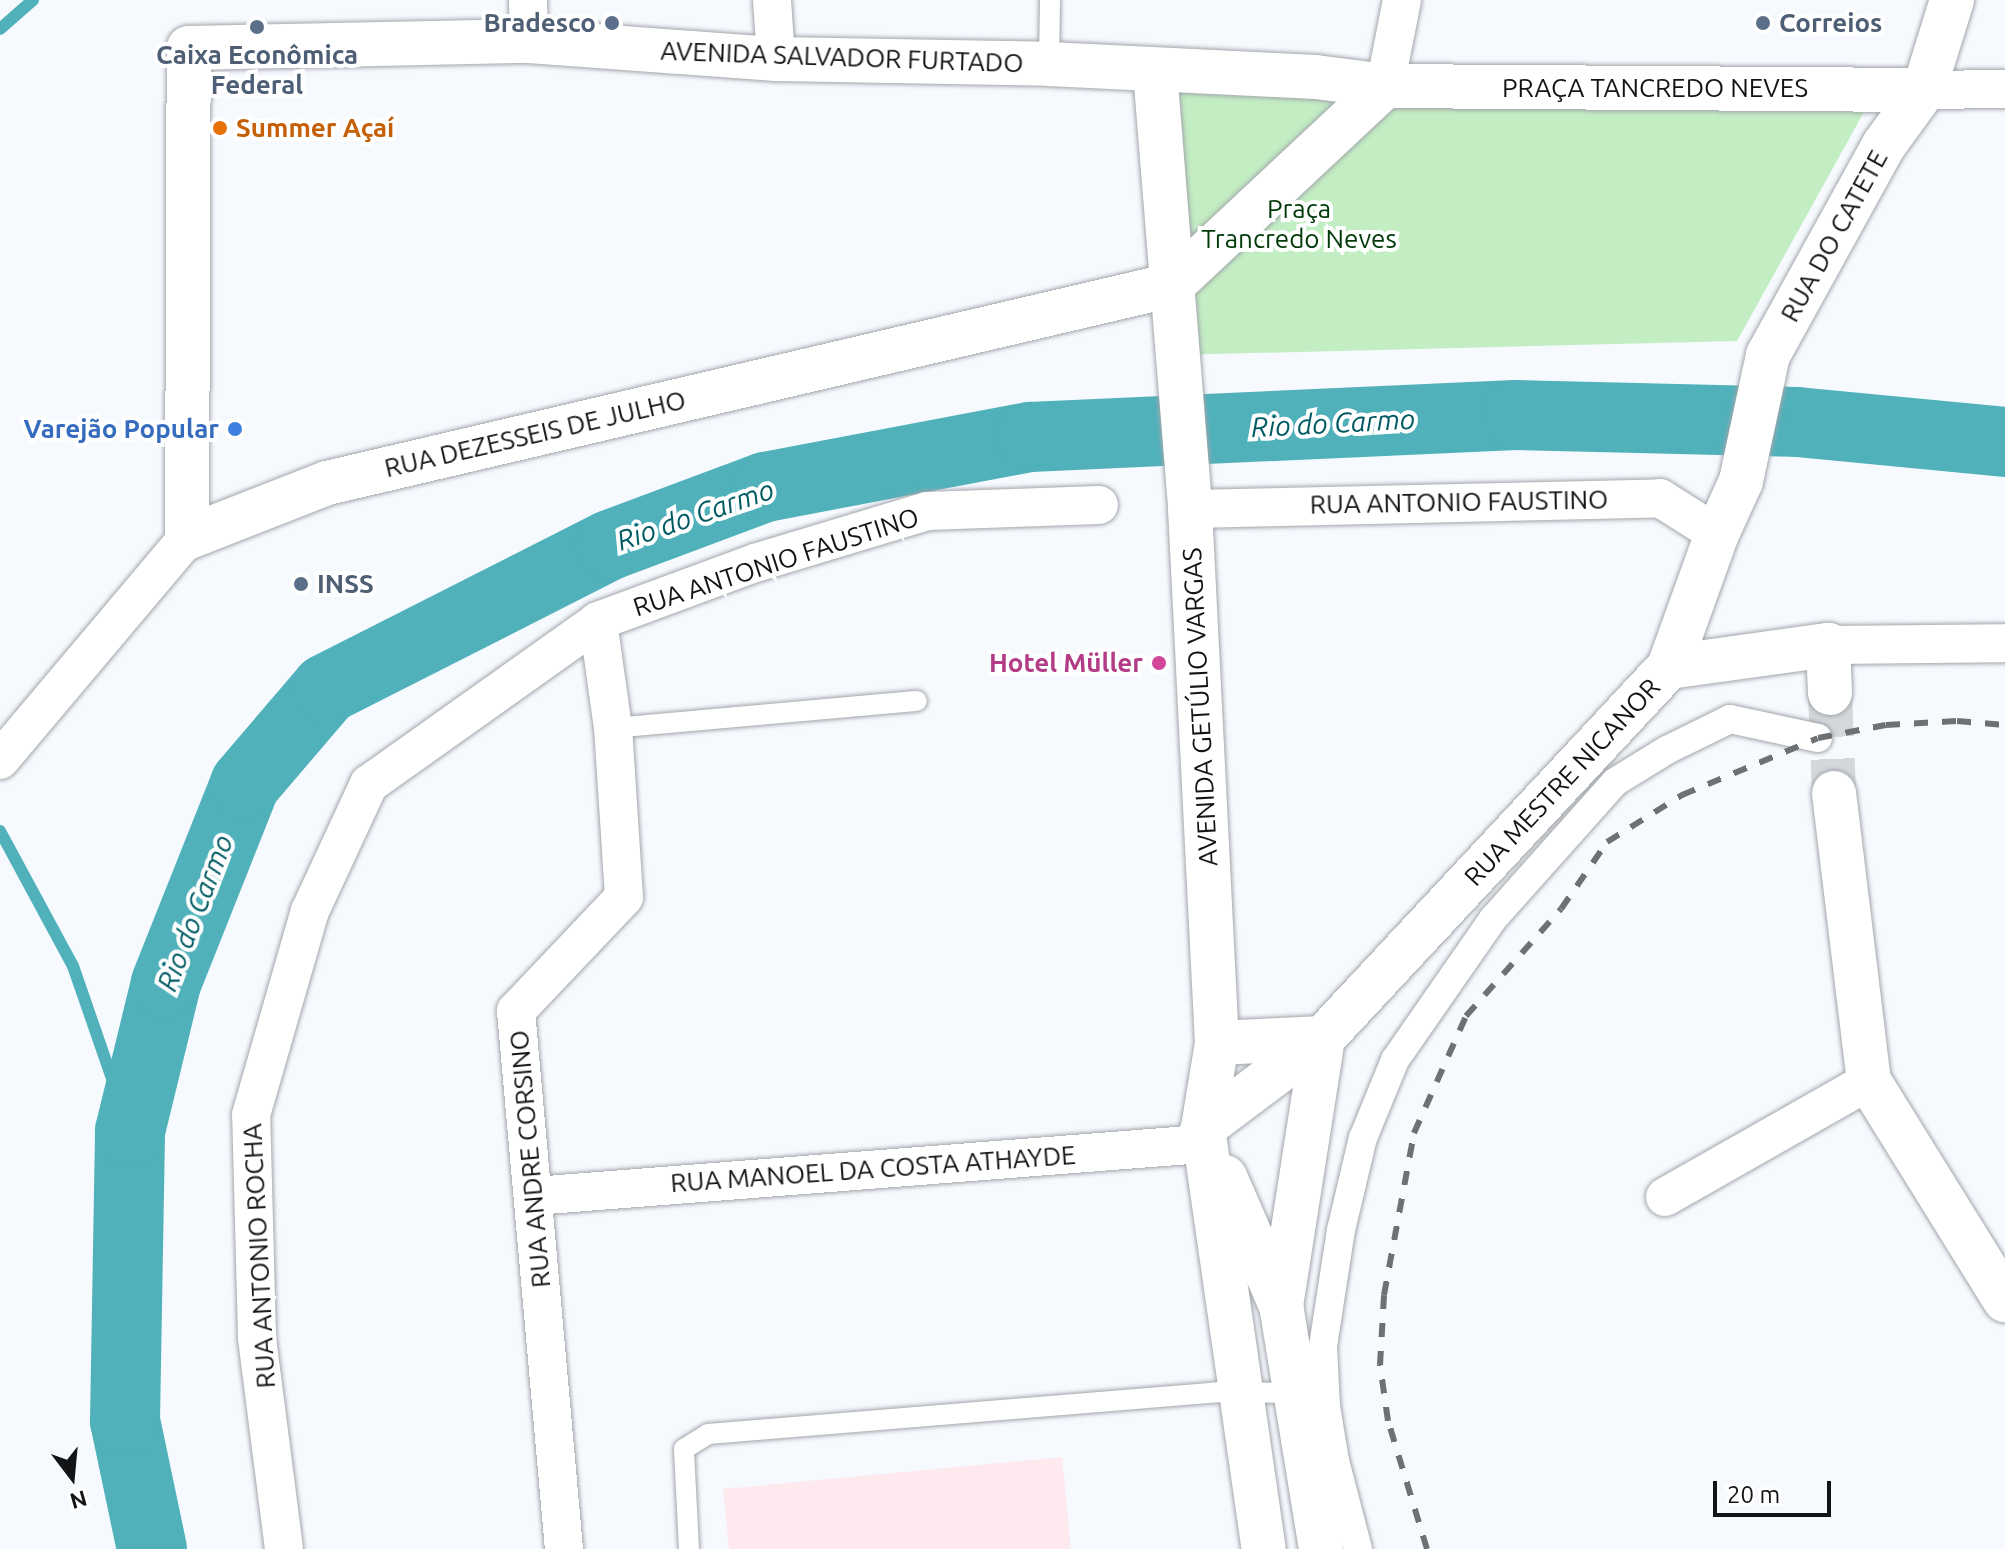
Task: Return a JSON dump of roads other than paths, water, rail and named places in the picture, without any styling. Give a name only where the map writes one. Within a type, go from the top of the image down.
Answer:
[{"type":"street","points":[[772,0],[776,59]]},
{"type":"street","points":[[1172,285],[1385,86],[1402,0]]},
{"type":"street","name":"RUA DO CATETE","points":[[1669,667],[1717,534],[1741,481],[1768,355],[1884,145],[1924,90],[1952,0]]},
{"type":"street","name":"AVENIDA SALVADOR FURTADO","points":[[187,538],[189,48],[528,21],[776,59],[1049,64],[1155,71]]},
{"type":"street","points":[[1155,71],[1172,285]]},
{"type":"street","name":"PRAÇA TANCREDO NEVES","points":[[1155,71],[1316,77],[1385,86],[1924,90]]},
{"type":"street","points":[[1924,90],[2005,89]]},
{"type":"street","name":"RUA DEZESSEIS DE JULHO","points":[[0,760],[187,538],[327,483],[1172,285]]},
{"type":"street","name":"AVENIDA GETÚLIO VARGAS","points":[[1172,285],[1188,495],[1217,1043],[1203,1128],[1264,1549]]},
{"type":"street","name":"RUA ANTONIO FAUSTINO","points":[[1188,495],[1660,498],[1717,534]]},
{"type":"street","name":"RUA ANTONIO FAUSTINO","points":[[598,621],[755,563],[927,511],[1099,505]]},
{"type":"street","name":"RUA ANDRE CORSINO","points":[[564,1549],[516,1011],[624,897],[613,728],[598,621]]},
{"type":"street","name":"RUA ANTONIO ROCHA","points":[[284,1549],[257,1337],[251,1115],[310,911],[369,784],[598,621]]},
{"type":"street","name":"RUA MESTRE NICANOR","points":[[1203,1128],[1323,1038],[1669,667],[1828,645],[2005,643]]},
{"type":"street","points":[[1828,645],[1830,693]]},
{"type":"street","points":[[1358,1549],[1335,1461],[1326,1406],[1323,1346],[1341,1230],[1363,1138],[1395,1060],[1493,919],[1615,782],[1667,750],[1730,719],[1818,738]]},
{"type":"street","points":[[1834,793],[1869,1081],[2005,1300]]},
{"type":"street","points":[[1217,1043],[1323,1038],[1281,1306]]},
{"type":"street","points":[[1665,1197],[1869,1081]]},
{"type":"street","points":[[1203,1128],[1281,1306],[1321,1549]]},
{"type":"street","name":"RUA MANOEL DA COSTA ATHAYDE","points":[[534,1196],[1189,1145],[1203,1128]]},
{"type":"lane","points":[[1049,64],[1050,0]]},
{"type":"lane","points":[[613,728],[917,701]]},
{"type":"lane","points":[[689,1549],[684,1449],[708,1434],[1221,1392],[1295,1393]]},
{"type":"waterway","points":[[0,29],[33,0]]},
{"type":"waterway","name":"Rio do Carmo","points":[[152,1549],[125,1421],[130,1131],[166,983],[245,784],[326,689],[610,545],[765,487],[1030,437],[1516,415],[1797,422],[2005,442]]},
{"type":"waterway","points":[[0,831],[73,966],[130,1131]]},
{"type":"tunnel","points":[[1830,693],[1834,793]]},
{"type":"railway","points":[[1427,1549],[1388,1421],[1380,1365],[1384,1295],[1414,1133],[1466,1016],[1561,909],[1607,842],[1682,795],[1818,738],[1886,725],[1957,721],[2005,725]]},
{"type":"place","name":"Bradesco","points":[[612,23]]},
{"type":"place","name":"Correios","points":[[1763,23]]},
{"type":"place","name":"Caixa Econômica Federal","points":[[257,27]]},
{"type":"place","name":"Summer Açaí","points":[[220,128]]},
{"type":"place","name":"Varejão Popular","points":[[235,429]]},
{"type":"place","name":"INSS","points":[[301,584]]},
{"type":"place","name":"Hotel Müller","points":[[1159,663]]},
{"type":"park label","name":"Praça Trancredo Neves","points":[[1299,224]]}]
